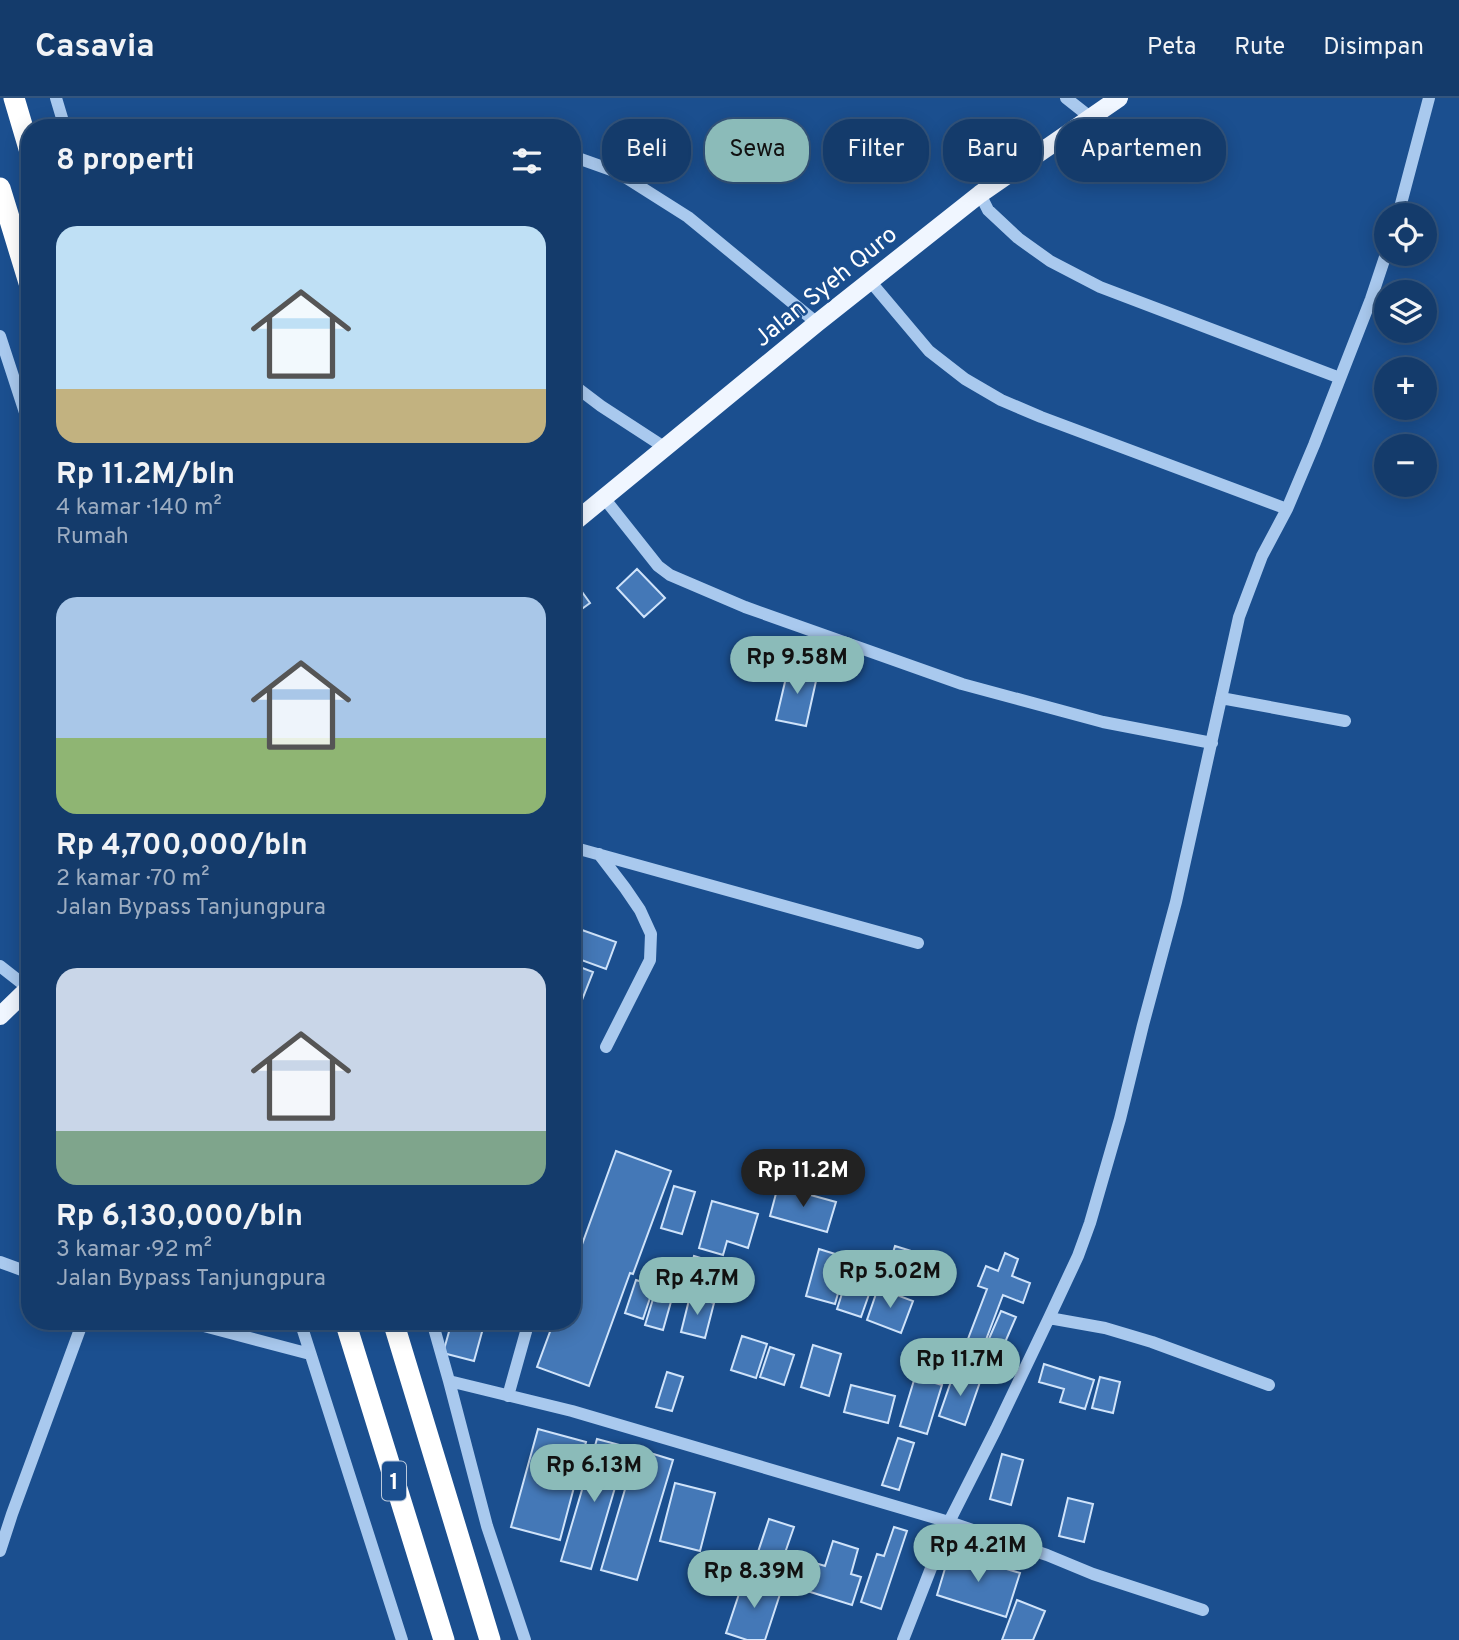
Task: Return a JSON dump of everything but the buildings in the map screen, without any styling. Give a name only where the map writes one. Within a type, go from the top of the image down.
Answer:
[{"type":"highway","points":[[14,98],[21,122]]},
{"type":"highway","points":[[0,188],[21,257]]},
{"type":"highway","name":"1","points":[[348,1330],[444,1640]]},
{"type":"highway","name":"1","points":[[396,1330],[490,1640]]},
{"type":"main road","name":"Jalan Syeh Quro","points":[[581,517],[979,194],[1119,98]]},
{"type":"main road","points":[[0,1016],[21,995]]},
{"type":"street","points":[[56,98],[62,119]]},
{"type":"street","points":[[1066,98],[1090,117]]},
{"type":"street","points":[[1401,203],[1429,98]]},
{"type":"street","points":[[581,159],[617,172],[688,217],[817,323]]},
{"type":"street","points":[[979,194],[988,210],[1018,238],[1050,261],[1100,287],[1340,378]]},
{"type":"street","points":[[903,1640],[949,1522],[1049,1318],[1090,1223],[1176,902],[1242,607],[1262,556],[1287,509],[1382,266]]},
{"type":"street","points":[[870,281],[929,351],[965,379],[1001,400],[1287,509]]},
{"type":"street","points":[[0,336],[21,400]]},
{"type":"street","points":[[581,391],[664,447]]},
{"type":"street","points":[[604,498],[658,566],[678,578],[745,607],[962,684],[1103,722],[1212,743]]},
{"type":"street","points":[[1221,698],[1345,721]]},
{"type":"street","points":[[581,849],[918,943]]},
{"type":"street","points":[[598,854],[625,887],[652,934],[650,960],[606,1047]]},
{"type":"street","points":[[0,967],[21,981]]},
{"type":"street","points":[[0,1262],[21,1270]]},
{"type":"street","points":[[1049,1318],[1105,1328],[1152,1342],[1269,1385]]},
{"type":"street","points":[[0,1551],[80,1330]]},
{"type":"street","points":[[219,1330],[310,1354]]},
{"type":"street","points":[[303,1330],[402,1640]]},
{"type":"street","points":[[435,1330],[487,1526],[525,1640]]},
{"type":"street","points":[[508,1396],[526,1330]]},
{"type":"street","points":[[449,1381],[572,1411],[949,1522],[1203,1611]]}]
